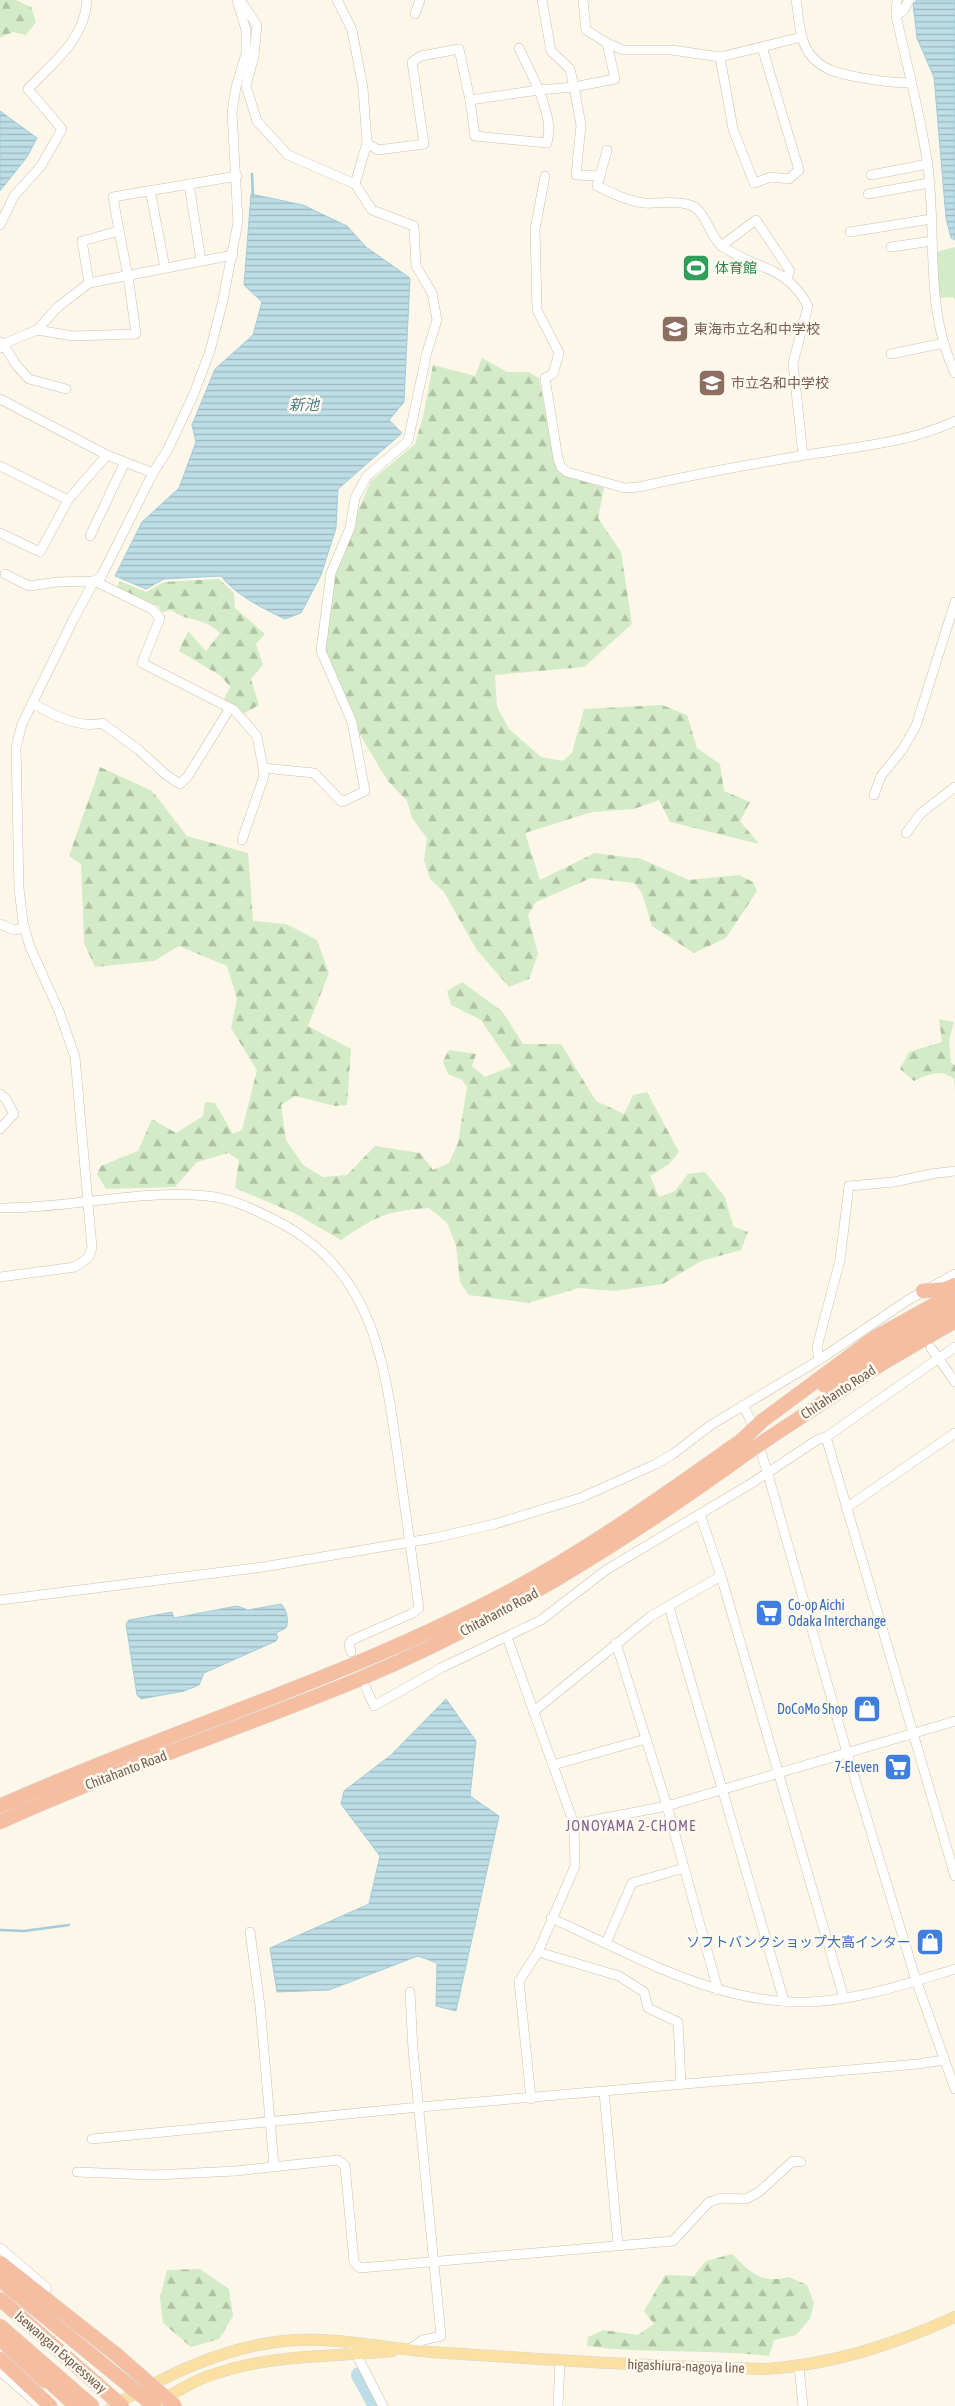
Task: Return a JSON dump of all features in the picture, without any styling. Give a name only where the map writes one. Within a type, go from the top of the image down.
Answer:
[{"type":"highway","points":[[922,1291],[946,1289],[955,1285]]},
{"type":"highway","points":[[764,1423],[874,1338],[955,1293]]},
{"type":"highway","name":"Chitahanto Road","points":[[0,1806],[137,1748],[351,1666],[494,1600],[552,1568],[742,1440],[764,1423],[838,1376],[955,1307]]},
{"type":"highway","name":"Chitahanto Road","points":[[0,1822],[110,1775],[356,1680],[456,1634],[558,1580],[883,1363],[955,1321]]},
{"type":"highway","points":[[0,2263],[173,2400]]},
{"type":"highway","points":[[0,2280],[154,2406]]},
{"type":"highway","points":[[0,2284],[126,2401],[143,2406]]},
{"type":"highway","name":"Isewangan Expressway","points":[[0,2298],[126,2401]]},
{"type":"highway","name":"Isewangan Expressway","points":[[0,2326],[92,2406]]},
{"type":"highway","points":[[0,2338],[70,2406]]},
{"type":"highway","points":[[0,2338],[76,2406]]},
{"type":"highway","points":[[0,2359],[50,2406]]},
{"type":"main road","name":"higashiura-nagoya line","points":[[112,2406],[126,2401],[192,2365],[251,2346],[292,2340],[326,2338],[408,2350],[560,2361],[733,2369],[799,2367],[869,2351],[901,2341],[955,2318]]},
{"type":"main road","name":"higashiura-nagoya line","points":[[149,2406],[173,2400],[206,2377],[259,2362],[297,2356],[355,2355],[408,2350]]},
{"type":"street","points":[[0,225],[14,196],[41,166],[62,129],[28,89],[70,45],[86,17],[87,0]]},
{"type":"street","points":[[0,1277],[75,1267],[88,1258],[92,1248],[75,1057],[58,1011],[30,947],[25,928],[19,888],[16,747],[22,724],[34,704],[73,620],[94,581],[101,577],[153,474],[168,449],[210,351],[233,255],[238,222],[237,176],[232,112],[236,87],[246,54],[246,30],[239,0]]},
{"type":"street","points":[[239,0],[257,25],[254,56],[246,86],[257,121],[288,156],[354,184],[372,210],[414,226],[416,266],[432,293],[437,316],[408,441],[367,476],[355,498],[350,528],[331,573],[321,651],[352,722],[365,791],[342,802],[314,773],[263,768]]},
{"type":"street","points":[[337,0],[352,30],[363,88],[367,143],[354,184]]},
{"type":"street","points":[[415,14],[420,0]]},
{"type":"street","points":[[542,0],[551,51],[570,69],[574,87],[581,125],[576,175],[600,176]]},
{"type":"street","points":[[583,0],[586,30],[623,50],[672,50],[720,58],[802,37]]},
{"type":"street","points":[[796,0],[802,37],[808,52],[817,62],[829,70],[900,83],[910,83]]},
{"type":"street","points":[[897,0],[896,15],[910,83],[920,119],[928,164],[933,281],[944,343],[955,373]]},
{"type":"street","points":[[896,15],[903,11],[909,0]]},
{"type":"street","points":[[470,100],[574,87],[615,78],[607,43]]},
{"type":"street","points":[[720,58],[733,129],[754,183],[771,178],[789,179],[799,170],[762,47]]},
{"type":"street","points":[[367,143],[378,150],[424,144],[412,62],[421,56],[459,49],[470,100],[475,136],[547,143],[550,133],[548,118],[539,90],[520,48]]},
{"type":"street","points":[[607,150],[597,186],[642,203],[688,204],[696,208],[721,246],[794,284],[808,306],[793,363],[803,456]]},
{"type":"street","points":[[871,175],[928,164]]},
{"type":"street","points":[[37,330],[73,336],[136,334],[128,276],[113,197],[237,176]]},
{"type":"street","points":[[545,176],[536,230],[537,310],[559,353],[554,374],[545,378],[549,413],[561,467],[567,472],[624,488],[639,487],[803,456],[907,440],[932,432],[955,421]]},
{"type":"street","points":[[868,194],[929,183]]},
{"type":"street","points":[[189,184],[201,261]]},
{"type":"street","points":[[150,190],[165,268]]},
{"type":"street","points":[[850,232],[931,219]]},
{"type":"street","points":[[721,246],[756,220],[790,271],[786,279]]},
{"type":"street","points":[[89,283],[82,241],[119,231]]},
{"type":"street","points":[[891,247],[932,241]]},
{"type":"street","points":[[66,389],[29,379],[1,345],[37,330],[58,307],[89,283],[233,255]]},
{"type":"street","points":[[891,354],[944,343]]},
{"type":"street","points":[[0,399],[107,455],[153,474]]},
{"type":"street","points":[[0,533],[40,552],[68,500],[107,455]]},
{"type":"street","points":[[90,536],[125,462]]},
{"type":"street","points":[[0,466],[68,500]]},
{"type":"street","points":[[5,574],[29,586],[57,582],[94,581],[152,609],[160,618],[142,663],[230,708],[257,736],[264,776],[242,840]]},
{"type":"street","points":[[874,795],[881,776],[902,750],[916,726],[955,602]]},
{"type":"street","points":[[34,704],[66,719],[92,726],[102,723],[139,750],[165,774],[180,784],[188,776],[230,708]]},
{"type":"street","points":[[906,833],[921,813],[955,787]]},
{"type":"street","points":[[0,924],[14,930],[25,928]]},
{"type":"street","points":[[0,1094],[5,1098],[14,1114],[0,1129]]},
{"type":"street","points":[[819,1360],[817,1348],[840,1260],[849,1186],[894,1182],[931,1174],[955,1172]]},
{"type":"street","points":[[0,1208],[160,1194],[210,1196],[230,1200],[284,1224],[306,1238],[321,1251],[356,1293],[371,1323],[380,1350],[419,1608],[413,1613],[352,1640],[348,1644],[351,1652]]},
{"type":"street","points":[[0,1600],[263,1567],[410,1542],[495,1524],[597,1491],[673,1454],[711,1425],[909,1304],[922,1291],[955,1274]]},
{"type":"street","points":[[366,1688],[374,1706],[441,1668],[541,1620],[606,1570],[752,1483],[767,1471],[816,1440],[826,1437],[955,1347]]},
{"type":"street","points":[[931,1348],[955,1382]]},
{"type":"street","points":[[743,1405],[750,1419],[767,1471],[847,1753],[916,1980],[955,2089]]},
{"type":"street","points":[[846,1508],[955,1433]]},
{"type":"street","points":[[826,1437],[955,1876]]},
{"type":"street","points":[[700,1514],[721,1576],[844,1998]]},
{"type":"street","points":[[533,1712],[650,1616],[721,1576]]},
{"type":"street","points":[[668,1607],[784,2001]]},
{"type":"street","points":[[507,1637],[574,1824],[575,1866],[538,1952],[519,1981],[531,2099]]},
{"type":"street","points":[[616,1643],[667,1806],[718,1990]]},
{"type":"street","points":[[574,1824],[667,1806],[955,1721]]},
{"type":"street","points":[[554,1765],[646,1739]]},
{"type":"street","points":[[606,1943],[632,1883],[684,1868]]},
{"type":"street","points":[[551,1918],[670,1973],[718,1990],[749,1998],[811,2002],[844,1998],[955,1969]]},
{"type":"street","points":[[250,1932],[271,2122],[274,2166]]},
{"type":"street","points":[[538,1952],[620,1976],[644,1992],[648,2008],[678,2022],[681,2084]]},
{"type":"street","points":[[408,2350],[423,2340],[441,2336],[410,1992]]},
{"type":"street","points":[[92,2139],[681,2084],[918,2064],[944,2060]]},
{"type":"street","points":[[604,2092],[618,2245]]},
{"type":"street","points":[[77,2172],[154,2176],[236,2171],[338,2160],[344,2166],[354,2262],[360,2268],[673,2241],[709,2202],[722,2198],[746,2199],[759,2192],[793,2161],[801,2162]]},
{"type":"street","points":[[0,2248],[47,2288]]},
{"type":"street","points":[[350,2341],[355,2355],[384,2406]]},
{"type":"street","points":[[558,2406],[560,2361]]},
{"type":"street","points":[[799,2367],[803,2406]]},
{"type":"street","points":[[0,2371],[40,2406]]},
{"type":"street","points":[[173,2400],[183,2406]]},
{"type":"green space","points":[[0,0],[16,0],[31,7],[36,22],[26,35],[13,32],[0,38]]},
{"type":"green space","points":[[955,247],[955,301],[953,297],[938,298],[936,252]]},
{"type":"green space","points":[[482,358],[507,372],[528,372],[539,378],[555,464],[559,472],[604,488],[598,518],[621,552],[632,624],[584,667],[495,675],[497,707],[509,729],[541,757],[563,761],[572,753],[584,709],[662,705],[687,715],[697,748],[720,764],[724,791],[750,802],[740,821],[759,844],[670,822],[659,800],[634,809],[592,812],[525,833],[540,880],[595,853],[641,859],[689,880],[739,875],[753,882],[757,891],[726,938],[694,953],[652,926],[642,893],[634,883],[591,878],[536,902],[528,915],[538,954],[529,979],[509,987],[476,949],[444,892],[430,879],[424,860],[427,838],[412,818],[407,801],[388,781],[352,722],[321,651],[331,573],[371,481],[415,444],[423,417],[433,365],[475,376]]},
{"type":"green space","points":[[219,579],[234,593],[235,608],[265,634],[256,644],[263,665],[251,679],[259,705],[243,714],[237,707],[224,699],[230,687],[221,676],[179,651],[188,631],[206,651],[220,633],[207,624],[184,617],[171,610],[162,612],[158,606],[117,588],[120,581],[146,592],[164,582]]},
{"type":"green space","points":[[100,767],[152,791],[187,836],[248,853],[253,921],[286,924],[317,940],[329,973],[308,1026],[351,1049],[347,1105],[335,1106],[295,1096],[281,1105],[286,1140],[303,1165],[323,1177],[347,1175],[375,1146],[420,1153],[433,1170],[449,1163],[458,1143],[467,1087],[462,1080],[448,1074],[443,1061],[449,1050],[476,1054],[472,1066],[485,1077],[512,1066],[481,1020],[451,1005],[447,991],[462,982],[502,1011],[523,1044],[561,1044],[596,1101],[624,1114],[633,1095],[647,1092],[679,1152],[669,1164],[650,1176],[659,1197],[675,1191],[688,1174],[705,1172],[725,1197],[733,1226],[748,1232],[741,1250],[701,1261],[663,1284],[614,1291],[579,1288],[528,1303],[469,1295],[460,1282],[456,1245],[447,1223],[429,1208],[402,1211],[382,1216],[341,1240],[294,1213],[235,1188],[239,1160],[228,1153],[197,1162],[175,1187],[106,1189],[97,1174],[101,1166],[138,1151],[152,1119],[176,1133],[203,1116],[205,1102],[215,1103],[233,1134],[242,1130],[257,1070],[231,1028],[237,999],[227,966],[179,946],[154,961],[95,967],[84,943],[81,864],[69,856]]},
{"type":"green space","points":[[939,1019],[954,1022],[949,1040],[951,1063],[955,1065],[955,1090],[954,1079],[944,1074],[929,1074],[914,1081],[900,1069],[909,1052],[942,1042]]},
{"type":"green space","points":[[732,2254],[745,2267],[764,2278],[779,2279],[789,2277],[807,2285],[814,2303],[810,2319],[796,2335],[774,2340],[769,2356],[587,2346],[588,2337],[603,2330],[638,2335],[654,2324],[644,2311],[665,2275],[694,2276],[706,2261]]},
{"type":"green space","points":[[200,2269],[229,2289],[233,2316],[219,2339],[191,2347],[163,2323],[160,2298],[167,2270]]},
{"type":"water","points":[[917,0],[955,0],[955,240],[951,238],[946,218],[934,77],[917,38],[913,4]]},
{"type":"water","points":[[0,111],[37,138],[27,157],[0,191]]},
{"type":"water","name":"新池","points":[[251,194],[303,205],[347,226],[366,247],[410,278],[404,402],[389,420],[402,433],[338,489],[336,528],[321,575],[301,613],[285,619],[242,595],[221,576],[164,579],[146,589],[115,576],[142,522],[179,488],[196,442],[192,425],[215,369],[253,335],[262,302],[244,285]]},
{"type":"water","points":[[281,1604],[286,1612],[287,1622],[286,1628],[276,1633],[278,1637],[276,1641],[204,1673],[199,1685],[184,1691],[141,1699],[137,1695],[126,1624],[129,1620],[172,1612],[174,1618],[237,1606],[248,1610]]},
{"type":"water","points":[[446,1699],[476,1741],[470,1796],[499,1816],[456,2011],[436,2006],[437,1963],[418,1956],[329,1990],[277,1992],[270,1948],[369,1904],[380,1856],[341,1804],[344,1791],[391,1755]]},
{"type":"waterway","points":[[252,174],[253,197]]},
{"type":"waterway","points":[[0,1930],[24,1931],[69,1925]]},
{"type":"waterway","points":[[359,2375],[376,2406]]},
{"type":"place","name":"体育館","points":[[696,268]]},
{"type":"place","name":"東海市立名和中学校","points":[[675,329]]},
{"type":"place","name":"市立名和中学校","points":[[712,383]]},
{"type":"place","name":"Co-op Aichi Odaka Interchange","points":[[769,1613]]},
{"type":"place","name":"DoCoMo Shop","points":[[867,1709]]},
{"type":"place","name":"7-Eleven","points":[[898,1767]]},
{"type":"place","name":"ソフトバンクショップ大高インター","points":[[930,1942]]},
{"type":"district","name":"JONOYAMA 2-CHOME","points":[[631,1826]]}]
